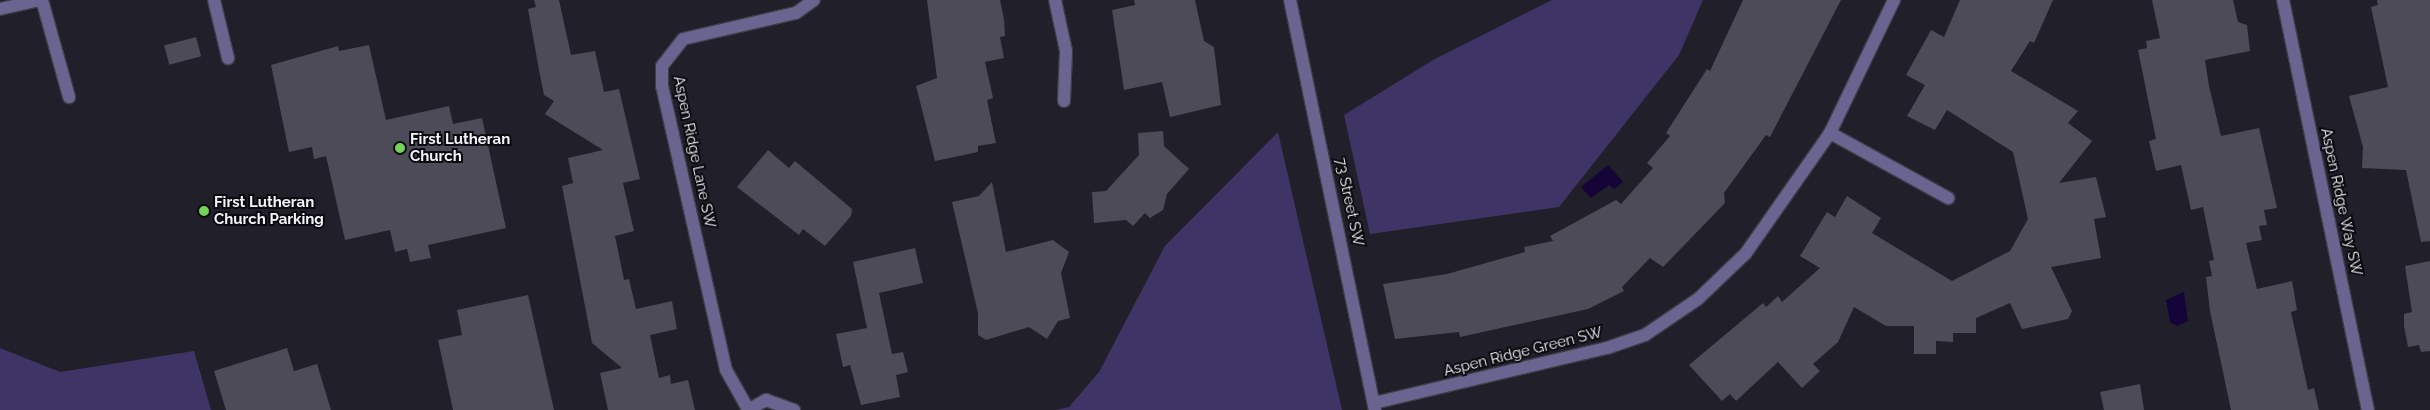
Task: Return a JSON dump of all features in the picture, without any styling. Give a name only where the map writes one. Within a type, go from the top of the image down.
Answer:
[{"type":"street","points":[[0,9],[41,0],[69,97]]},
{"type":"street","points":[[214,0],[228,58]]},
{"type":"street","name":"Aspen Ridge Lane SW","points":[[794,410],[776,400],[748,410],[726,370],[662,86],[662,66],[673,46],[683,39],[796,13],[814,0]]},
{"type":"street","points":[[1055,0],[1066,51],[1064,101]]},
{"type":"street","name":"73 Street SW","points":[[1290,0],[1375,407]]},
{"type":"street","name":"Aspen Ridge Green SW","points":[[1375,407],[1566,361],[1645,335],[1698,299],[1746,253],[1830,133],[1894,0]]},
{"type":"street","name":"Aspen Ridge Way SW","points":[[2283,0],[2368,410]]},
{"type":"street","points":[[1830,133],[1948,198]]},
{"type":"shaded area","points":[[1552,0],[1703,0],[1679,55],[1559,207],[1370,234],[1344,115],[1433,60]]},
{"type":"shaded area","points":[[1278,132],[1342,410],[1055,410],[1069,407],[1099,372],[1165,246]]},
{"type":"shaded area","points":[[1608,165],[1623,182],[1614,189],[1609,185],[1591,198],[1581,187]]},
{"type":"shaded area","points":[[2184,292],[2188,321],[2177,326],[2170,322],[2166,300]]},
{"type":"shaded area","points":[[0,348],[60,372],[194,351],[211,410],[0,410]]},
{"type":"building","points":[[534,0],[559,0],[571,55],[595,51],[604,92],[619,89],[640,179],[623,183],[634,231],[615,236],[624,280],[629,279],[636,309],[672,301],[677,329],[650,335],[659,378],[670,375],[671,384],[688,380],[695,410],[608,410],[600,373],[622,368],[592,343],[562,186],[573,183],[568,158],[603,150],[545,114],[554,101],[544,95],[539,70],[528,9],[536,7]]},
{"type":"building","points":[[927,0],[1000,0],[1005,36],[1000,37],[1004,58],[985,62],[993,98],[987,100],[996,143],[978,146],[978,152],[935,161],[916,86],[937,78]]},
{"type":"building","points":[[1134,0],[1195,0],[1204,41],[1214,47],[1221,105],[1170,117],[1162,82],[1124,90],[1112,10],[1135,5]]},
{"type":"building","points":[[1743,0],[1841,0],[1770,137],[1766,135],[1724,193],[1725,203],[1663,267],[1650,258],[1622,287],[1624,291],[1588,309],[1460,337],[1459,332],[1395,339],[1383,284],[1447,274],[1525,252],[1524,247],[1553,241],[1550,236],[1616,200],[1621,204],[1653,168],[1647,163],[1670,136],[1666,133],[1707,69],[1710,71]]},
{"type":"building","points":[[1960,0],[2053,0],[2034,43],[2030,41],[2011,71],[2078,111],[2068,123],[2092,141],[2059,183],[2096,177],[2106,217],[2094,219],[2101,258],[2051,267],[2072,311],[2068,319],[2022,329],[2010,303],[1976,318],[1976,333],[1953,333],[1953,342],[1936,341],[1936,354],[1914,354],[1914,326],[1886,326],[1854,307],[1838,342],[1813,364],[1820,371],[1802,388],[1778,362],[1736,401],[1730,394],[1722,401],[1689,365],[1763,303],[1766,307],[1778,296],[1782,302],[1820,268],[1800,256],[1827,212],[1835,217],[1847,196],[1881,218],[1872,233],[1952,281],[2010,251],[2028,219],[2013,152],[1947,110],[1935,130],[1907,116],[1925,85],[1906,75],[1931,30],[1944,37]]},
{"type":"building","points":[[2152,0],[2233,0],[2238,22],[2247,25],[2250,51],[2205,60],[2209,86],[2221,136],[2259,128],[2277,208],[2264,210],[2267,225],[2259,226],[2262,240],[2246,243],[2257,289],[2292,281],[2297,310],[2291,312],[2308,390],[2314,388],[2319,410],[2231,410],[2210,311],[2206,277],[2212,276],[2209,261],[2214,260],[2203,207],[2191,210],[2181,165],[2156,171],[2149,141],[2156,139],[2138,50],[2147,48],[2146,41],[2160,38]]},
{"type":"building","points":[[2377,0],[2430,0],[2430,241],[2421,242],[2406,170],[2362,168],[2363,147],[2349,96],[2388,87],[2371,7],[2378,5]]},
{"type":"building","points":[[196,37],[201,56],[169,65],[164,46]]},
{"type":"building","name":"First Lutheran Church","points":[[369,45],[386,120],[449,106],[453,124],[482,118],[506,228],[428,245],[431,258],[410,262],[407,249],[395,252],[390,230],[345,240],[326,156],[314,159],[312,147],[289,152],[271,65],[338,46],[339,51]]},
{"type":"building","points":[[1163,131],[1164,146],[1189,169],[1167,194],[1163,210],[1150,218],[1145,213],[1133,226],[1126,220],[1094,223],[1092,192],[1106,191],[1139,155],[1138,133]]},
{"type":"building","points":[[768,150],[789,168],[795,161],[852,209],[851,216],[825,246],[803,229],[799,235],[737,187]]},
{"type":"building","points":[[992,182],[1006,252],[1053,240],[1069,252],[1061,273],[1070,318],[1058,321],[1047,339],[1029,327],[986,340],[978,335],[978,313],[952,202],[979,196]]},
{"type":"building","points":[[915,248],[923,283],[879,293],[892,354],[903,352],[908,372],[896,375],[900,397],[861,405],[850,365],[843,367],[836,334],[867,328],[853,262]]},
{"type":"building","points":[[2430,261],[2430,351],[2421,352],[2419,345],[2408,347],[2404,326],[2404,314],[2412,312],[2405,266]]},
{"type":"building","points":[[528,295],[554,410],[453,410],[438,340],[462,335],[457,310]]},
{"type":"building","points":[[287,348],[294,371],[317,364],[331,410],[226,410],[214,371]]},
{"type":"building","points":[[2140,384],[2144,410],[2104,410],[2100,392]]},
{"type":"place","name":"First Lutheran Church","points":[[400,148]]},
{"type":"place","name":"First Lutheran Church Parking","points":[[204,211]]}]
